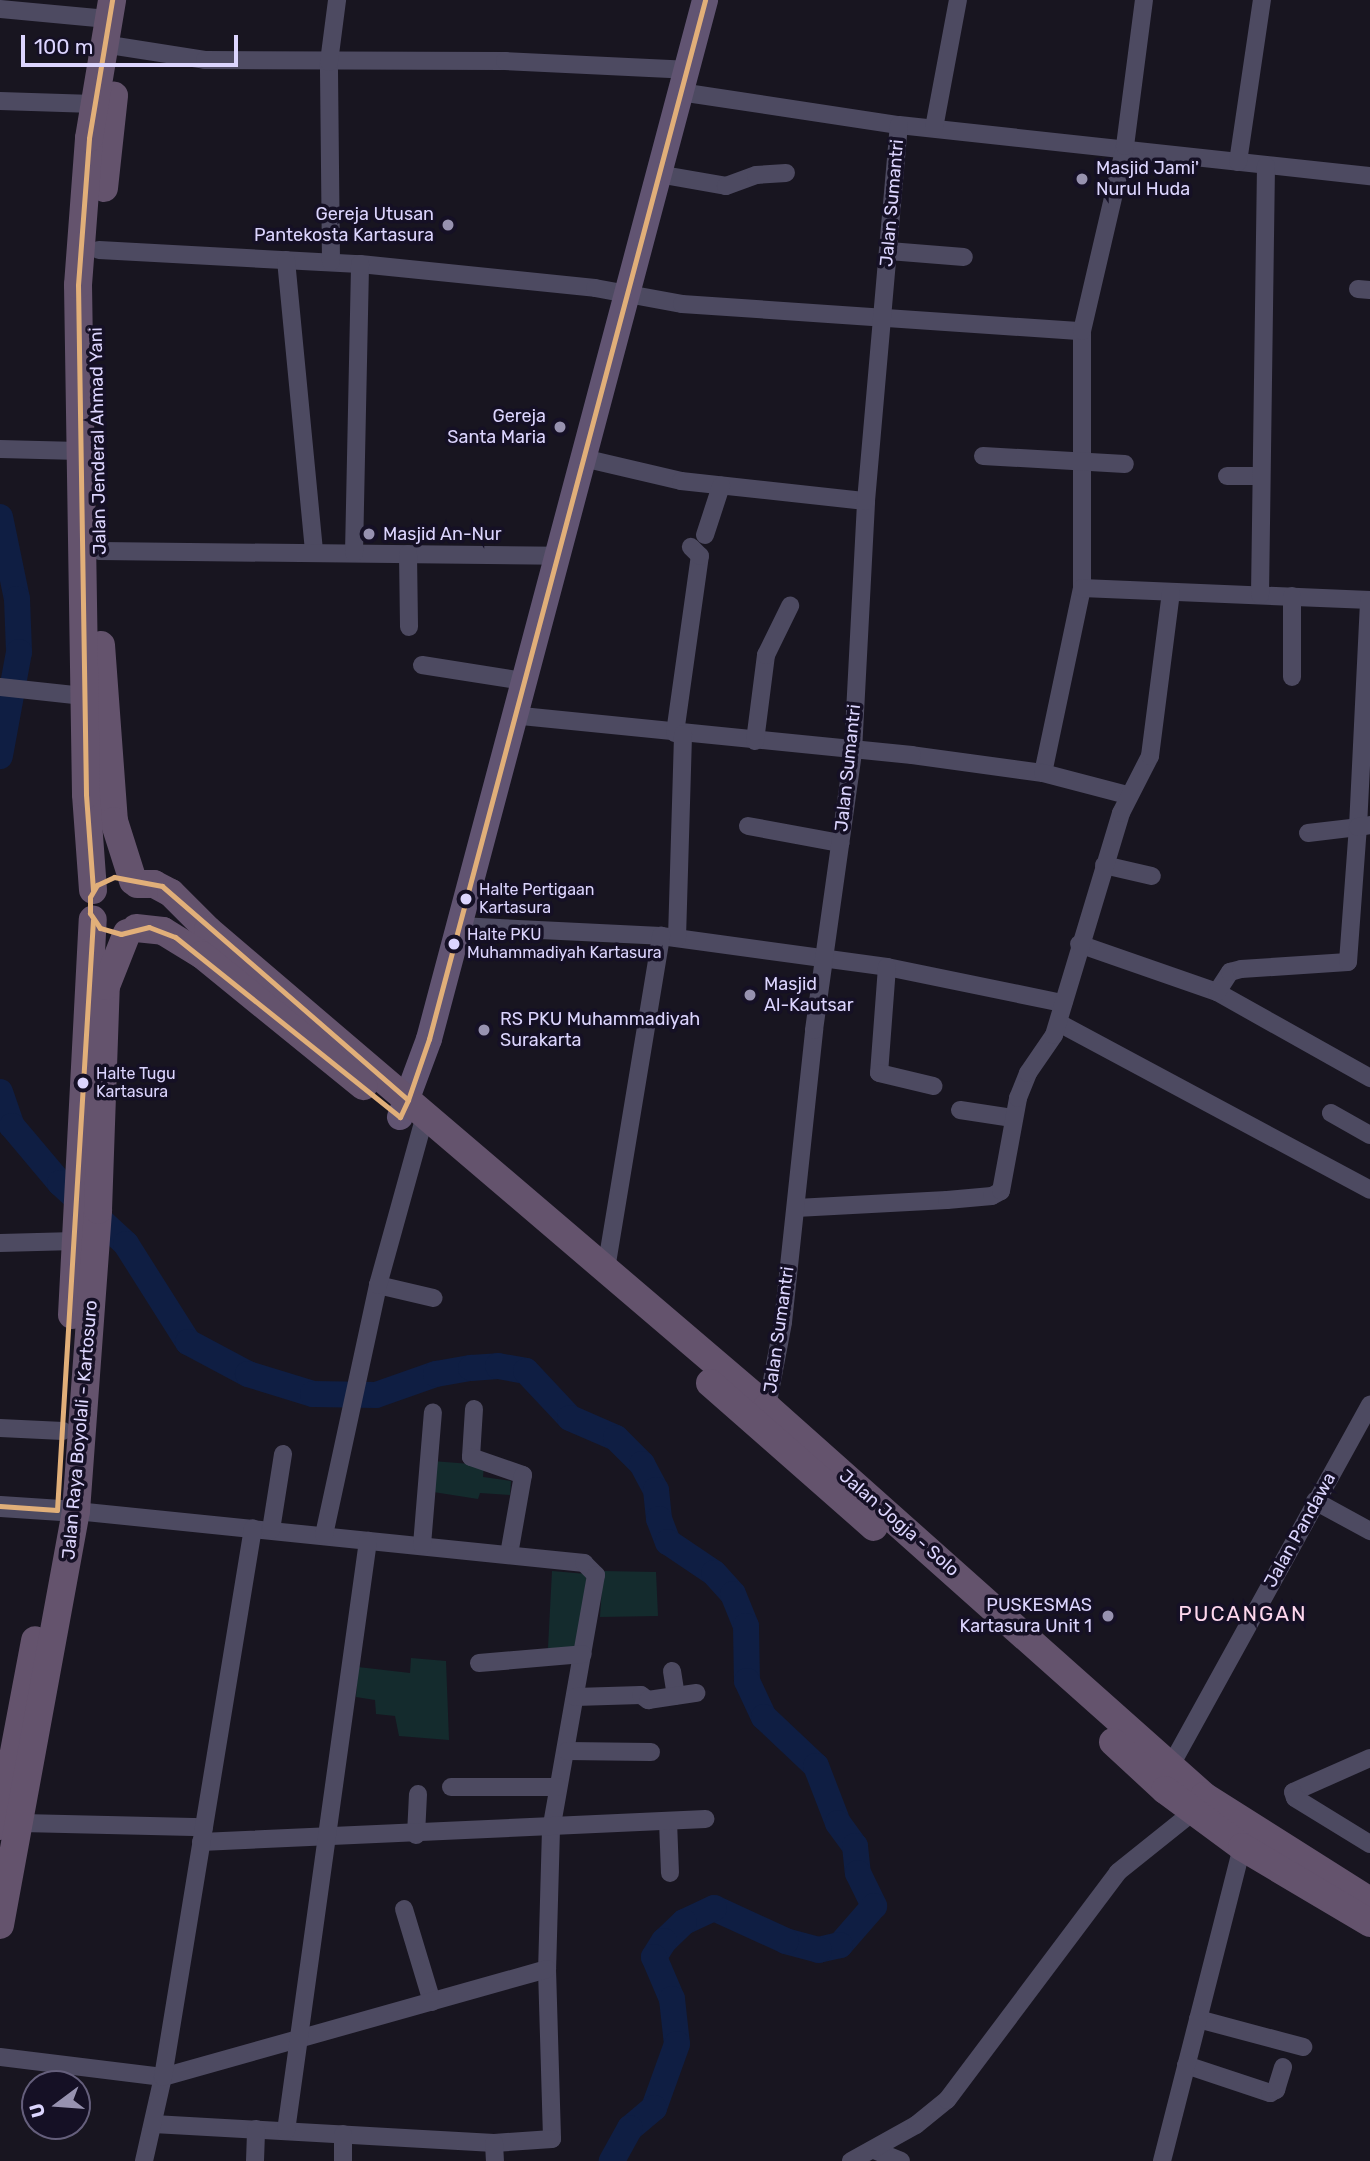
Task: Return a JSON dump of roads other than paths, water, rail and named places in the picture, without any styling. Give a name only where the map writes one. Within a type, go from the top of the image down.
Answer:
[{"type":"highway","name":"Jalan Jenderal Ahmad Yani","points":[[93,890],[84,696],[79,451],[79,246],[94,104],[111,28],[130,0]]},
{"type":"highway","name":"Jalan Jenderal Ahmad Yani","points":[[111,28],[99,250],[99,551],[102,668],[113,813],[135,882]]},
{"type":"highway","points":[[413,1116],[202,955],[163,931],[105,932],[93,920],[89,905],[93,890],[114,877],[154,884],[171,893],[473,1169]]},
{"type":"highway","points":[[132,931],[147,906],[135,882]]},
{"type":"highway","name":"Jalan Raya Boyolali - Kartosuro","points":[[11,1825],[10,1717],[67,1511],[63,1431],[86,1228],[78,1188],[93,920]]},
{"type":"highway","name":"Jalan Raya Boyolali - Kartosuro","points":[[0,1925],[11,1825],[67,1511],[106,986],[132,931]]},
{"type":"highway","name":"Jalan Jogja - Solo","points":[[473,1169],[606,1269],[767,1407],[1193,1812],[1370,1900]]},
{"type":"highway","name":"Jalan Jogja - Solo","points":[[473,1169],[979,1606],[1170,1767],[1250,1840],[1370,1923]]},
{"type":"main road","points":[[413,1116],[514,715],[705,0]]},
{"type":"street","points":[[331,262],[330,62],[337,0]]},
{"type":"street","points":[[934,128],[958,0]]},
{"type":"street","points":[[1043,773],[1082,588],[1082,331],[1125,146],[1144,0]]},
{"type":"street","points":[[1238,162],[1262,0]]},
{"type":"street","points":[[0,9],[111,28],[205,60],[505,61],[683,81],[899,125],[1125,146],[1266,166],[1370,176]]},
{"type":"street","points":[[0,101],[94,104]]},
{"type":"street","name":"Jalan Sumantri","points":[[767,1407],[776,1376],[825,957],[853,751],[866,501],[880,317],[889,251],[899,125]]},
{"type":"street","points":[[1260,595],[1266,166]]},
{"type":"street","points":[[658,174],[726,186],[756,175],[786,173]]},
{"type":"street","points":[[99,250],[360,264],[595,288],[682,304],[1082,331]]},
{"type":"street","points":[[889,251],[964,257]]},
{"type":"street","points":[[286,260],[314,552]]},
{"type":"street","points":[[354,553],[360,264]]},
{"type":"street","points":[[0,449],[79,451]]},
{"type":"street","points":[[983,456],[1125,464]]},
{"type":"street","points":[[583,458],[721,486],[866,501]]},
{"type":"street","points":[[1227,476],[1261,476]]},
{"type":"street","points":[[606,1269],[669,937],[679,733],[700,556],[698,541],[721,486]]},
{"type":"street","points":[[99,551],[556,556]]},
{"type":"street","points":[[408,554],[409,627]]},
{"type":"street","points":[[1082,588],[1370,600],[1364,826],[1348,962],[1241,969],[1230,972],[1217,992]]},
{"type":"street","points":[[796,1208],[997,1195],[1003,1185],[1013,1118],[1025,1079],[1059,1023],[1079,944],[1127,795],[1150,756],[1171,592]]},
{"type":"street","points":[[1292,596],[1292,677]]},
{"type":"street","points":[[755,741],[766,655],[790,606]]},
{"type":"street","points":[[422,665],[523,681]]},
{"type":"street","points":[[0,687],[84,696]]},
{"type":"street","points":[[514,715],[1043,773],[1127,795]]},
{"type":"street","points":[[748,826],[840,843]]},
{"type":"street","points":[[1308,833],[1364,826]]},
{"type":"street","points":[[1104,865],[1152,876]]},
{"type":"street","points":[[459,926],[669,937],[887,967],[1063,1003]]},
{"type":"street","points":[[1079,944],[1217,992],[1370,1078]]},
{"type":"street","points":[[887,967],[879,1073],[933,1086]]},
{"type":"street","points":[[1059,1023],[1370,1190]]},
{"type":"street","points":[[960,1110],[1013,1118]]},
{"type":"street","points":[[1331,1113],[1370,1135]]},
{"type":"street","points":[[324,1535],[413,1116]]},
{"type":"street","points":[[0,1243],[86,1228]]},
{"type":"street","points":[[378,1284],[434,1298]]},
{"type":"street","name":"Jalan Pandawa","points":[[1170,1767],[1370,1404]]},
{"type":"street","points":[[474,1409],[471,1457],[523,1475],[509,1555]]},
{"type":"street","points":[[422,1545],[433,1412]]},
{"type":"street","points":[[0,1428],[63,1431]]},
{"type":"street","points":[[144,2161],[163,2077],[203,1835],[262,1529],[283,1454]]},
{"type":"street","points":[[1315,1501],[1370,1531]]},
{"type":"street","points":[[0,1506],[324,1535],[368,1542],[422,1545],[584,1563],[592,1567],[596,1581],[551,1829],[547,1969],[552,2139],[494,2143],[154,2124]]},
{"type":"street","points":[[286,2131],[295,2041],[368,1542]]},
{"type":"street","points":[[480,1663],[583,1654]]},
{"type":"street","points":[[672,1671],[676,1696]]},
{"type":"street","points":[[575,1697],[641,1695],[648,1700],[696,1693]]},
{"type":"street","points":[[567,1751],[651,1752]]},
{"type":"street","points":[[1370,1758],[1293,1792],[1295,1798],[1370,1843]]},
{"type":"street","points":[[451,1787],[558,1787]]},
{"type":"street","points":[[416,1835],[418,1794]]},
{"type":"street","points":[[851,2161],[916,2125],[947,2101],[1118,1872],[1148,1844],[1193,1812]]},
{"type":"street","points":[[11,1825],[326,1839],[705,1819]]},
{"type":"street","points":[[668,1821],[670,1873]]},
{"type":"street","points":[[1162,2161],[1198,2019],[1250,1840],[1288,1839],[1370,1885]]},
{"type":"street","points":[[404,1909],[432,2002]]},
{"type":"street","points":[[0,2057],[163,2077],[547,1969]]},
{"type":"street","points":[[1198,2019],[1303,2048]]},
{"type":"street","points":[[1186,2065],[1270,2093],[1276,2090],[1283,2067]]},
{"type":"street","points":[[255,2161],[256,2129]]},
{"type":"street","points":[[343,2134],[343,2161]]},
{"type":"street","points":[[494,2143],[495,2161]]},
{"type":"street","points":[[874,2150],[901,2161]]},
{"type":"waterway","points":[[0,517],[17,599],[19,652],[0,756]]},
{"type":"waterway","points":[[0,1092],[12,1126],[60,1183],[126,1244],[188,1342],[248,1374],[313,1394],[376,1395],[436,1374],[471,1368],[498,1366],[526,1371],[570,1418],[616,1438],[642,1464],[656,1490],[659,1519],[668,1542],[714,1573],[733,1594],[746,1626],[747,1681],[764,1717],[816,1766],[838,1823],[855,1846],[858,1873],[874,1906],[840,1945],[819,1950],[786,1941],[714,1908],[684,1922],[664,1941],[654,1957],[672,1999],[677,2044],[654,2108],[630,2128],[612,2161]]},
{"type":"place","name":"Masjid Jami' Nurul Huda","points":[[1082,179]]},
{"type":"place","name":"Gereja Utusan Pantekosta Kartasura","points":[[448,225]]},
{"type":"place","name":"Gereja Santa Maria","points":[[560,427]]},
{"type":"place","name":"Masjid An-Nur","points":[[369,534]]},
{"type":"place","name":"Halte Pertigaan Kartasura","points":[[466,899]]},
{"type":"place","name":"Halte PKU Muhammadiyah Kartasura","points":[[454,944]]},
{"type":"place","name":"Masjid Al-Kautsar","points":[[750,995]]},
{"type":"place","name":"RS PKU Muhammadiyah Surakarta","points":[[484,1030]]},
{"type":"place","name":"Halte Tugu Kartasura","points":[[83,1083]]},
{"type":"place","name":"PUSKESMAS Kartasura Unit 1","points":[[1108,1616]]},
{"type":"district","name":"PUCANGAN","points":[[1243,1614]]}]
